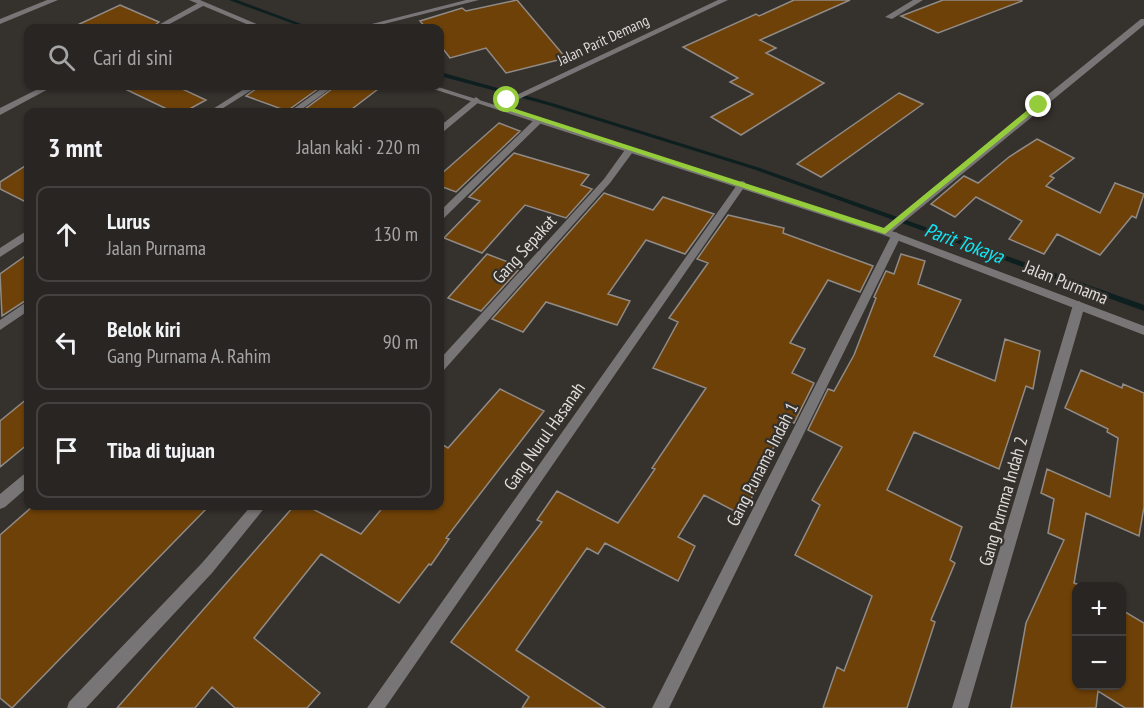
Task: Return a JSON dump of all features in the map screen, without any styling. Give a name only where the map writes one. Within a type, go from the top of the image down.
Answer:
[{"type":"street","points":[[0,22],[54,0]]},
{"type":"street","points":[[193,0],[251,24]]},
{"type":"street","points":[[165,24],[211,0]]},
{"type":"street","points":[[376,24],[475,0]]},
{"type":"street","name":"Jalan Parit Demang","points":[[502,103],[724,0]]},
{"type":"street","points":[[889,17],[919,0]]},
{"type":"street","points":[[892,231],[907,213],[1144,21]]},
{"type":"street","points":[[0,112],[42,90]]},
{"type":"street","points":[[218,108],[248,90]]},
{"type":"street","points":[[299,108],[324,90]]},
{"type":"street","name":"Jalan Purnama","points":[[442,90],[476,100],[502,103],[539,120],[892,231],[1144,331]]},
{"type":"street","points":[[444,127],[476,100]]},
{"type":"street","points":[[444,212],[539,120]]},
{"type":"street","name":"Gang Sepakat","points":[[444,364],[607,181],[630,149]]},
{"type":"street","name":"Gang Nurul Hasanah","points":[[375,708],[742,184]]},
{"type":"street","name":"Gang Punama Indah 1","points":[[660,708],[892,231]]},
{"type":"street","points":[[0,253],[24,237]]},
{"type":"street","name":"Gang Purnma Indah 2","points":[[960,708],[1079,305]]},
{"type":"street","points":[[0,326],[24,308]]},
{"type":"street","points":[[0,503],[24,482]]},
{"type":"street","points":[[75,708],[207,568],[256,510]]},
{"type":"building","points":[[517,0],[566,58],[506,73],[486,48],[450,58],[444,50],[444,24],[423,24],[420,21],[462,8],[466,11]]},
{"type":"building","points":[[794,0],[850,0],[760,40],[776,48],[766,53],[824,83],[741,135],[711,117],[753,94],[730,82],[738,78],[683,47],[756,14],[759,16]]},
{"type":"building","points":[[943,0],[1022,1],[938,33],[901,16]]},
{"type":"building","points":[[120,5],[159,22],[156,24],[80,24]]},
{"type":"building","points":[[127,90],[185,90],[206,100],[191,108],[165,108]]},
{"type":"building","points":[[254,90],[316,90],[291,108],[279,108],[246,96]]},
{"type":"building","points":[[331,90],[377,90],[353,108],[306,108]]},
{"type":"building","points":[[899,93],[923,104],[821,177],[797,164]]},
{"type":"building","points":[[499,123],[520,131],[456,192],[444,188],[444,171]]},
{"type":"building","points":[[1037,139],[1074,158],[1050,176],[1054,178],[1046,186],[1100,213],[1115,183],[1144,194],[1136,218],[1132,216],[1100,255],[1057,234],[1044,254],[1009,239],[1022,221],[976,197],[955,217],[931,204],[964,176],[978,183],[1009,157]]},
{"type":"building","points":[[514,153],[589,175],[581,185],[592,189],[566,218],[525,205],[482,253],[444,238],[480,201],[469,197]]},
{"type":"building","points":[[24,167],[24,201],[0,189],[0,182]]},
{"type":"building","points":[[604,193],[653,210],[663,197],[714,214],[685,254],[646,240],[608,294],[630,301],[617,325],[546,302],[523,332],[492,319]]},
{"type":"building","points":[[728,215],[784,228],[783,233],[873,266],[860,292],[828,280],[790,343],[805,349],[792,373],[814,383],[794,423],[789,421],[752,485],[757,488],[742,515],[704,495],[678,537],[695,546],[678,581],[605,543],[598,554],[587,548],[516,650],[605,708],[522,708],[529,697],[451,642],[542,522],[537,520],[557,491],[618,523],[655,469],[652,468],[706,388],[653,368],[678,322],[669,318],[708,263],[697,259]]},
{"type":"building","points":[[487,254],[521,267],[481,311],[448,298]]},
{"type":"building","points":[[901,254],[925,261],[918,284],[961,300],[934,356],[995,381],[1005,339],[1040,351],[1033,389],[1026,386],[999,469],[914,432],[887,490],[962,527],[950,560],[955,563],[931,620],[935,622],[907,708],[823,708],[837,667],[844,671],[872,596],[795,555],[820,505],[812,500],[842,447],[808,430],[828,389],[834,391],[854,355],[876,298],[874,297],[886,271],[894,274]]},
{"type":"building","points":[[24,257],[24,302],[2,316],[0,274]]},
{"type":"building","points":[[1081,370],[1122,388],[1123,384],[1144,393],[1144,507],[1139,536],[1086,513],[1074,582],[1072,582],[1072,690],[1126,690],[1126,612],[1144,623],[1144,708],[1125,708],[1098,691],[1096,708],[1011,708],[1026,623],[1064,540],[1048,533],[1054,499],[1041,493],[1047,469],[1110,497],[1118,438],[1107,432],[1108,429],[1065,408]]},
{"type":"building","points":[[500,389],[544,411],[446,538],[449,539],[431,565],[429,564],[399,603],[321,554],[254,638],[320,693],[307,708],[235,708],[212,687],[195,708],[117,708],[290,510],[315,510],[361,534],[381,510],[444,510],[444,446],[448,448]]},
{"type":"building","points":[[24,401],[24,447],[0,467],[0,421]]},
{"type":"building","points":[[28,510],[205,510],[12,708],[0,698],[0,535]]},
{"type":"waterway","name":"Parit Tokaya","points":[[232,0],[298,24]]},
{"type":"waterway","name":"Parit Tokaya","points":[[444,75],[550,104],[758,169],[1144,308]]},
{"type":"route","points":[[507,100],[497,106],[885,231],[1039,105]]}]
